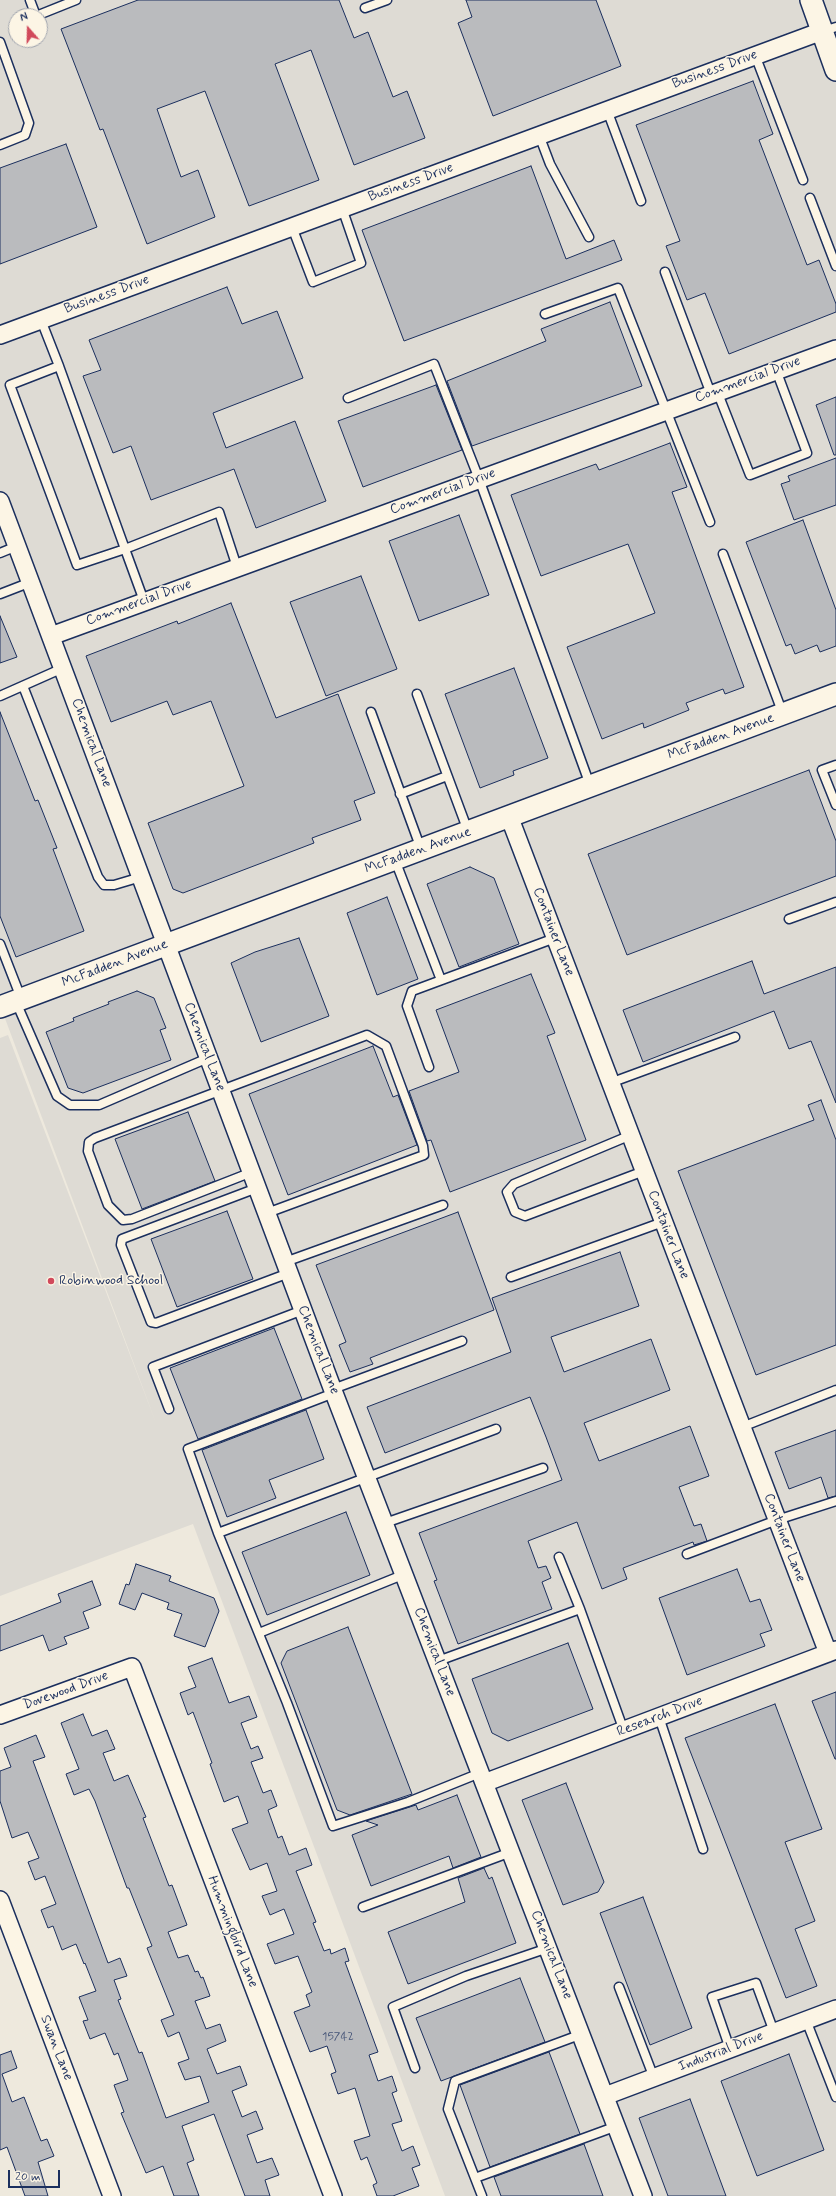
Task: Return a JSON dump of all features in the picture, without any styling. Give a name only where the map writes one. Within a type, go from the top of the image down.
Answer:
[{"type":"street","points":[[811,0],[829,29],[836,70]]},
{"type":"street","name":"Business Drive","points":[[0,335],[829,29]]},
{"type":"street","name":"Commercial Drive","points":[[51,636],[714,392],[836,349]]},
{"type":"street","name":"Chemical Lane","points":[[0,501],[333,1391],[368,1477],[643,2196]]},
{"type":"street","name":"McFadden Avenue","points":[[12,1002],[836,694]]},
{"type":"street","name":"Container Lane","points":[[509,816],[777,1520],[832,1652]]},
{"type":"street","name":"Research Drive","points":[[482,1778],[624,1731],[832,1652]]},
{"type":"street","name":"Dovewood Drive","points":[[0,1715],[132,1667]]},
{"type":"street","name":"Hummingbird Lane","points":[[132,1667],[333,2196]]},
{"type":"street","name":"Swan Lane","points":[[0,1900],[112,2196]]},
{"type":"street","name":"Industrial Drive","points":[[606,2096],[836,2009]]},
{"type":"lane","points":[[30,0],[36,16],[76,0]]},
{"type":"lane","points":[[365,8],[387,0]]},
{"type":"lane","points":[[0,42],[29,123],[25,135],[0,145]]},
{"type":"lane","points":[[756,55],[802,180]]},
{"type":"lane","points":[[607,110],[641,201]]},
{"type":"lane","points":[[539,135],[550,164],[589,237]]},
{"type":"lane","points":[[810,198],[836,266]]},
{"type":"lane","points":[[292,227],[313,282],[361,263],[342,208]]},
{"type":"lane","points":[[665,272],[750,475],[807,453],[776,370]]},
{"type":"lane","points":[[545,314],[618,288],[710,522]]},
{"type":"lane","points":[[41,320],[144,601]]},
{"type":"lane","points":[[348,398],[434,364],[478,479],[590,786]]},
{"type":"lane","points":[[59,366],[10,385],[77,565],[125,549],[219,512],[238,567]]},
{"type":"lane","points":[[0,553],[17,546]]},
{"type":"lane","points":[[723,554],[783,714]]},
{"type":"lane","points":[[0,594],[31,582]]},
{"type":"lane","points":[[0,696],[63,668]]},
{"type":"lane","points":[[23,686],[98,877],[104,885],[114,886],[141,877]]},
{"type":"lane","points":[[417,694],[468,832]]},
{"type":"lane","points":[[371,712],[421,850]]},
{"type":"lane","points":[[836,764],[822,770],[836,805]]},
{"type":"lane","points":[[400,794],[447,776]]},
{"type":"lane","points":[[395,859],[441,980]]},
{"type":"lane","points":[[789,919],[836,902]]},
{"type":"lane","points":[[429,1067],[407,1006],[412,991],[556,938]]},
{"type":"lane","points":[[0,944],[12,1002],[57,1096],[70,1105],[99,1105],[208,1058]]},
{"type":"lane","points":[[254,1180],[132,1219],[123,1220],[108,1205],[90,1158],[88,1151],[89,1142],[95,1138],[220,1089],[367,1035],[386,1046],[423,1146],[424,1155],[267,1213]]},
{"type":"lane","points":[[610,1083],[735,1037]]},
{"type":"lane","points":[[631,1136],[514,1184],[507,1192],[514,1212],[525,1216],[644,1171]]},
{"type":"lane","points":[[254,1180],[122,1239],[121,1245],[151,1322],[156,1323],[287,1267],[443,1205]]},
{"type":"lane","points":[[511,1277],[663,1222]]},
{"type":"lane","points":[[169,1409],[153,1366],[303,1310]]},
{"type":"lane","points":[[462,1341],[188,1449],[218,1533],[259,1633],[334,1826],[482,1778]]},
{"type":"lane","points":[[742,1427],[836,1390]]},
{"type":"lane","points":[[218,1533],[496,1429]]},
{"type":"lane","points":[[385,1523],[543,1468]]},
{"type":"lane","points":[[687,1554],[777,1520],[836,1501]]},
{"type":"lane","points":[[559,1557],[580,1609],[624,1731]]},
{"type":"lane","points":[[259,1633],[405,1574]]},
{"type":"lane","points":[[438,1661],[580,1609]]},
{"type":"lane","points":[[659,1717],[702,1849]]},
{"type":"lane","points":[[363,1907],[511,1852]]},
{"type":"lane","points":[[415,2068],[393,2007],[466,1976],[548,1948]]},
{"type":"lane","points":[[730,2049],[712,1997],[756,1983],[774,2032]]},
{"type":"lane","points":[[619,1988],[654,2078]]},
{"type":"lane","points":[[806,2020],[836,2097]]},
{"type":"lane","points":[[482,2196],[448,2109],[455,2081],[582,2034]]},
{"type":"lane","points":[[475,2178],[617,2126]]},
{"type":"shaded area","points":[[0,0],[836,0],[836,2196],[445,2196],[193,1524],[0,1596],[0,1038],[8,1035],[156,1423],[0,1005]]},
{"type":"building","points":[[138,0],[339,0],[354,38],[368,32],[393,97],[407,91],[425,138],[354,165],[311,50],[275,64],[319,180],[249,206],[205,91],[157,109],[181,177],[198,170],[215,217],[147,244],[103,129],[100,130],[61,29]]},
{"type":"building","points":[[466,0],[596,0],[621,66],[493,116],[458,23],[472,17]]},
{"type":"building","points":[[753,81],[773,134],[759,140],[807,265],[819,260],[836,304],[836,312],[729,354],[705,293],[687,300],[666,246],[680,241],[636,125]]},
{"type":"building","points":[[66,144],[97,227],[0,264],[0,168]]},
{"type":"building","points":[[531,166],[566,259],[614,240],[622,260],[404,341],[362,230]]},
{"type":"building","points":[[227,287],[242,324],[277,311],[303,378],[213,413],[226,448],[295,421],[326,501],[256,528],[234,469],[151,500],[131,446],[113,453],[83,376],[101,370],[89,340]]},
{"type":"building","points":[[610,302],[642,386],[472,446],[447,381],[546,341],[541,329]]},
{"type":"building","points":[[436,385],[462,450],[363,487],[338,421]]},
{"type":"building","points":[[836,397],[836,455],[834,455],[816,405]]},
{"type":"building","points":[[670,443],[687,487],[672,492],[744,687],[725,694],[723,689],[686,703],[689,710],[644,728],[643,723],[602,739],[567,647],[655,613],[628,544],[541,576],[511,495],[596,464],[599,470]]},
{"type":"building","points":[[836,458],[836,505],[794,520],[781,484],[790,481],[788,476]]},
{"type":"building","points":[[459,515],[489,595],[419,621],[389,541]]},
{"type":"building","points":[[803,520],[836,610],[836,646],[820,652],[817,645],[795,654],[791,644],[786,646],[746,542]]},
{"type":"building","points":[[361,576],[397,669],[326,696],[290,602]]},
{"type":"building","points":[[231,603],[276,718],[338,694],[375,793],[354,801],[361,820],[312,838],[314,843],[183,893],[173,889],[148,823],[244,786],[211,701],[173,715],[167,701],[111,722],[86,656],[177,621],[178,624]]},
{"type":"building","points":[[0,616],[17,657],[0,663]]},
{"type":"building","points":[[514,668],[548,758],[513,771],[514,775],[480,788],[445,694]]},
{"type":"building","points":[[0,712],[35,801],[38,800],[57,848],[53,849],[84,931],[16,957],[0,916]]},
{"type":"building","points":[[809,770],[836,841],[836,876],[627,955],[588,854]]},
{"type":"building","points":[[470,867],[494,878],[519,944],[459,967],[427,884]]},
{"type":"building","points":[[387,897],[418,979],[377,995],[347,913]]},
{"type":"building","points":[[299,938],[329,1016],[261,1042],[231,963],[255,952]]},
{"type":"building","points":[[752,961],[764,994],[836,967],[836,1103],[811,1041],[789,1049],[774,1011],[643,1062],[623,1010]]},
{"type":"building","points":[[531,974],[555,1033],[547,1036],[586,1140],[450,1192],[431,1140],[427,1141],[409,1091],[459,1072],[436,1010]]},
{"type":"building","points":[[137,991],[154,998],[166,1028],[160,1030],[171,1060],[83,1093],[68,1088],[46,1032],[74,1021],[73,1018],[109,1004],[108,1002]]},
{"type":"building","points":[[373,1046],[393,1097],[398,1095],[417,1145],[288,1195],[249,1094]]},
{"type":"building","points":[[821,1100],[836,1140],[836,1345],[756,1375],[678,1171],[814,1120],[808,1105]]},
{"type":"building","points":[[188,1112],[215,1181],[142,1209],[115,1139]]},
{"type":"building","points":[[227,1211],[253,1279],[177,1307],[151,1239]]},
{"type":"building","points":[[458,1212],[494,1310],[370,1358],[373,1364],[350,1372],[339,1345],[346,1342],[316,1265]]},
{"type":"building","points":[[620,1252],[639,1306],[551,1337],[564,1372],[651,1339],[670,1390],[584,1423],[599,1461],[690,1426],[709,1476],[679,1487],[694,1526],[701,1524],[707,1541],[694,1545],[693,1542],[623,1568],[627,1579],[602,1589],[577,1522],[528,1541],[538,1568],[546,1566],[551,1578],[542,1582],[552,1609],[458,1644],[434,1581],[437,1580],[419,1533],[562,1480],[546,1437],[530,1397],[385,1453],[367,1407],[511,1352],[492,1298]]},
{"type":"building","points":[[274,1328],[302,1399],[198,1439],[170,1368]]},
{"type":"building","points":[[306,1410],[324,1459],[269,1480],[276,1498],[227,1517],[202,1450]]},
{"type":"building","points":[[836,1430],[836,1496],[828,1498],[821,1477],[789,1489],[775,1452]]},
{"type":"building","points":[[346,1512],[370,1575],[267,1615],[242,1552]]},
{"type":"building","points":[[136,1564],[171,1576],[169,1581],[214,1598],[219,1611],[205,1647],[174,1636],[182,1614],[167,1609],[169,1603],[142,1593],[135,1610],[119,1604],[126,1584],[129,1585]]},
{"type":"building","points":[[737,1569],[750,1602],[760,1599],[772,1630],[760,1634],[765,1646],[687,1675],[659,1598]]},
{"type":"building","points":[[92,1581],[101,1605],[83,1612],[89,1628],[64,1637],[67,1644],[49,1651],[43,1635],[0,1651],[0,1626],[61,1602],[58,1594]]},
{"type":"building","points":[[348,1627],[412,1794],[350,1815],[337,1810],[281,1663],[287,1651]]},
{"type":"building","points":[[568,1643],[593,1709],[508,1741],[492,1733],[472,1679]]},
{"type":"building","points":[[212,1658],[229,1703],[249,1696],[257,1717],[241,1723],[251,1749],[258,1746],[263,1758],[251,1762],[263,1793],[271,1790],[277,1806],[268,1810],[278,1838],[282,1836],[289,1855],[306,1848],[312,1865],[296,1871],[316,1922],[313,1923],[324,1951],[330,1949],[331,1954],[345,1948],[349,1961],[345,1962],[378,2052],[369,2055],[378,2081],[392,2076],[397,2091],[392,2093],[402,2121],[392,2124],[402,2151],[413,2146],[420,2165],[412,2168],[419,2186],[393,2196],[377,2196],[373,2185],[377,2183],[367,2157],[361,2160],[354,2141],[370,2136],[355,2088],[338,2094],[331,2074],[336,2072],[327,2046],[310,2052],[294,2012],[310,2006],[306,1995],[312,1992],[298,1956],[275,1964],[267,1944],[294,1934],[284,1909],[270,1915],[262,1896],[277,1891],[267,1863],[250,1870],[232,1829],[248,1823],[238,1796],[224,1802],[210,1764],[212,1763],[193,1712],[188,1715],[180,1693],[196,1687],[188,1667]]},
{"type":"building","points":[[836,1692],[836,1759],[835,1759],[812,1701]]},
{"type":"building","points":[[775,1704],[822,1829],[785,1842],[815,1921],[795,1929],[817,1986],[786,1998],[685,1738]]},
{"type":"building","points":[[83,1714],[92,1736],[107,1730],[115,1749],[103,1753],[114,1781],[128,1775],[146,1817],[143,1818],[169,1886],[172,1885],[187,1925],[168,1932],[178,1958],[188,1955],[195,1972],[198,1971],[201,1978],[203,1977],[210,1996],[195,2001],[206,2029],[220,2024],[226,2041],[207,2049],[217,2074],[240,2066],[247,2085],[232,2091],[242,2117],[256,2111],[263,2129],[247,2135],[257,2163],[272,2158],[279,2175],[265,2180],[270,2196],[245,2196],[214,2114],[182,2126],[194,2160],[187,2163],[199,2196],[174,2196],[163,2166],[146,2173],[121,2113],[124,2112],[114,2085],[128,2080],[118,2053],[114,2055],[105,2033],[90,2039],[83,2021],[88,2020],[79,1997],[96,1991],[85,1963],[84,1964],[76,1944],[62,1950],[53,1926],[48,1928],[41,1910],[56,1904],[45,1876],[35,1880],[28,1862],[39,1858],[28,1832],[12,1838],[0,1801],[0,1771],[11,1767],[4,1748],[36,1735],[45,1757],[33,1761],[108,1963],[120,1958],[127,1976],[114,1980],[121,1999],[118,2000],[139,2053],[142,2052],[166,2118],[209,2102],[200,2076],[185,2080],[178,2063],[189,2059],[179,2032],[168,2037],[161,2020],[174,2015],[147,1948],[152,1946],[129,1888],[127,1888],[95,1801],[89,1789],[74,1795],[66,1774],[79,1769],[61,1723]]},
{"type":"building","points":[[566,1783],[604,1882],[598,1892],[563,1905],[522,1800]]},
{"type":"building","points":[[457,1795],[481,1857],[453,1868],[449,1856],[371,1886],[352,1835],[378,1825],[366,1821],[416,1805],[418,1810]]},
{"type":"building","points":[[484,1868],[489,1879],[492,1877],[516,1943],[408,1984],[388,1932],[465,1902],[458,1878]]},
{"type":"building","points":[[643,1897],[692,2028],[650,2045],[600,1913]]},
{"type":"building","points":[[520,1978],[545,2042],[441,2081],[416,2018]]},
{"type":"building","points":[[11,2051],[17,2068],[2,2074],[12,2102],[24,2097],[41,2141],[47,2139],[54,2156],[38,2162],[48,2196],[25,2196],[7,2147],[0,2150],[0,2055]]},
{"type":"building","points":[[549,2052],[580,2134],[490,2167],[460,2085]]},
{"type":"building","points":[[789,2054],[824,2150],[757,2176],[721,2081]]},
{"type":"building","points":[[690,2099],[726,2196],[668,2196],[639,2118]]},
{"type":"building","points":[[584,2144],[603,2196],[501,2196],[494,2177]]},
{"type":"place","name":"Robinwood School","points":[[51,1281]]}]
